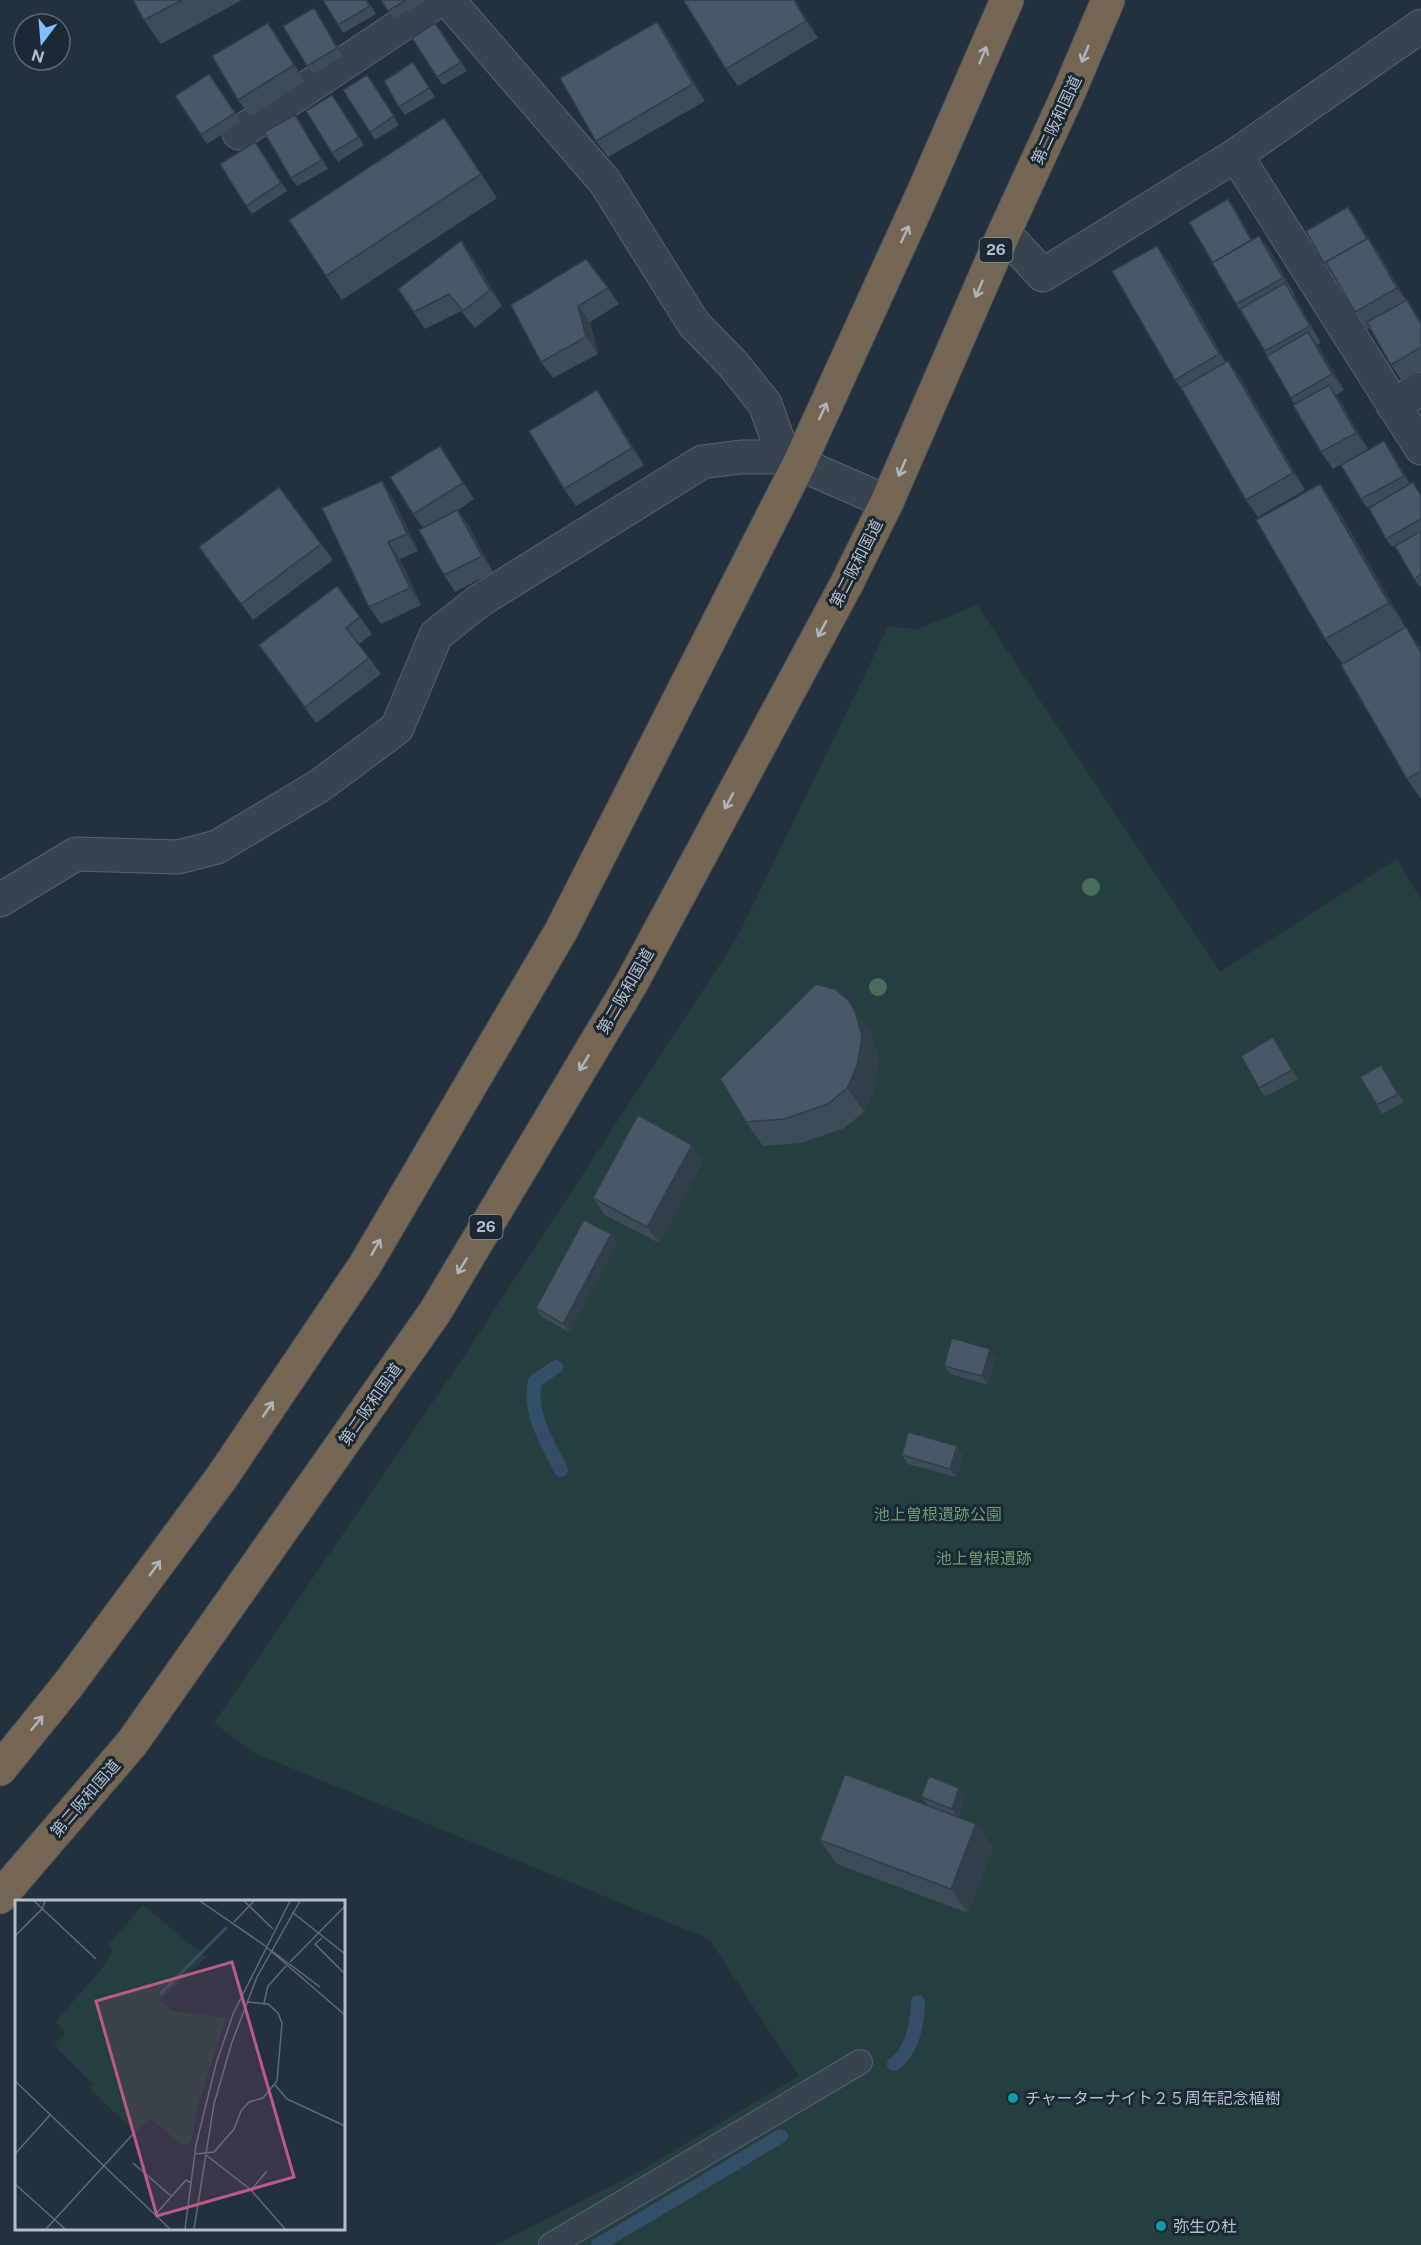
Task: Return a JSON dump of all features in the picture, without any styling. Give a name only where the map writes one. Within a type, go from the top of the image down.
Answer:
[{"type":"highway","points":[[0,1769],[68,1685],[222,1477],[365,1265],[561,931],[760,543],[791,461],[923,193],[1007,0]]},
{"type":"highway","name":"第二阪和国道","points":[[0,1897],[132,1743],[435,1312],[631,984],[846,585],[887,502],[1004,233],[1070,92],[1108,0]]},
{"type":"street","points":[[240,133],[439,0]]},
{"type":"street","points":[[448,0],[605,182],[694,324],[733,364],[765,404],[791,461]]},
{"type":"street","points":[[1004,233],[1043,275],[1236,155],[1421,26]]},
{"type":"street","points":[[1236,155],[1407,397],[1421,448]]},
{"type":"street","points":[[0,900],[76,854],[178,857],[217,847],[319,786],[397,728],[436,635],[479,601],[702,462],[741,457],[791,461],[887,502]]},
{"type":"lane","points":[[551,2245],[860,2062]]},
{"type":"green space","name":"池上曽根遺跡公園","points":[[977,605],[1220,972],[1397,859],[1421,900],[1421,2245],[495,2245],[633,2175],[799,2076],[709,1939],[252,1752],[214,1723],[463,1358],[737,938],[888,627],[918,629]]},
{"type":"building","points":[[133,0],[182,0],[144,20]]},
{"type":"building","points":[[323,0],[366,0],[370,6],[338,25]]},
{"type":"building","points":[[381,0],[406,0],[388,11]]},
{"type":"building","points":[[685,0],[794,0],[806,21],[726,69]]},
{"type":"building","points":[[314,8],[337,48],[307,66],[283,26]]},
{"type":"building","points":[[657,22],[693,84],[596,141],[560,78]]},
{"type":"building","points":[[268,23],[294,65],[238,100],[212,56]]},
{"type":"building","points":[[435,23],[461,62],[437,77],[412,38]]},
{"type":"building","points":[[413,62],[429,88],[399,107],[384,81]]},
{"type":"building","points":[[209,74],[235,113],[201,135],[175,96]]},
{"type":"building","points":[[367,75],[394,116],[370,132],[343,90]]},
{"type":"building","points":[[332,95],[359,137],[332,153],[306,111]]},
{"type":"building","points":[[295,115],[322,160],[291,178],[264,132]]},
{"type":"building","points":[[444,118],[481,174],[326,276],[289,220]]},
{"type":"building","points":[[255,142],[281,183],[246,206],[220,164]]},
{"type":"building","points":[[1228,199],[1251,240],[1213,263],[1189,222]]},
{"type":"building","points":[[1348,207],[1367,239],[1324,263],[1306,231]]},
{"type":"building","points":[[1259,236],[1283,278],[1236,304],[1212,263]]},
{"type":"building","points":[[1368,238],[1397,288],[1355,312],[1326,262]]},
{"type":"building","points":[[461,241],[490,290],[463,311],[449,294],[414,312],[398,289]]},
{"type":"building","points":[[1157,246],[1219,354],[1175,380],[1112,271]]},
{"type":"building","points":[[586,259],[608,288],[578,306],[586,337],[541,362],[511,305]]},
{"type":"building","points":[[1285,283],[1310,326],[1265,351],[1240,309]]},
{"type":"building","points":[[1407,300],[1421,324],[1421,347],[1391,365],[1367,322]]},
{"type":"building","points":[[1308,332],[1332,374],[1291,398],[1267,356]]},
{"type":"building","points":[[1228,361],[1293,473],[1246,500],[1181,388]]},
{"type":"building","points":[[1329,385],[1356,433],[1321,452],[1293,405]]},
{"type":"building","points":[[597,390],[632,448],[564,489],[529,431]]},
{"type":"building","points":[[1384,441],[1404,476],[1361,499],[1341,465]]},
{"type":"building","points":[[440,446],[463,483],[413,514],[390,477]]},
{"type":"building","points":[[382,481],[407,534],[388,542],[410,588],[369,607],[322,508]]},
{"type":"building","points":[[1413,482],[1421,496],[1421,519],[1386,539],[1369,508]]},
{"type":"building","points":[[1320,484],[1389,603],[1325,639],[1256,520]]},
{"type":"building","points":[[279,487],[321,544],[241,604],[199,547]]},
{"type":"building","points":[[457,510],[482,556],[444,575],[419,530]]},
{"type":"building","points":[[1421,531],[1421,574],[1414,579],[1395,546]]},
{"type":"building","points":[[337,586],[360,617],[346,628],[369,658],[305,707],[259,645]]},
{"type":"building","points":[[1406,627],[1421,653],[1421,771],[1407,779],[1341,665]]},
{"type":"building","points":[[816,984],[835,989],[849,1001],[855,1011],[862,1036],[857,1066],[847,1088],[828,1104],[784,1119],[746,1122],[720,1079]]},
{"type":"building","points":[[1273,1037],[1292,1070],[1259,1088],[1241,1056]]},
{"type":"building","points":[[1381,1065],[1398,1094],[1377,1105],[1360,1077]]},
{"type":"building","points":[[638,1115],[692,1145],[647,1227],[593,1198]]},
{"type":"building","points":[[584,1220],[611,1234],[563,1324],[536,1308]]},
{"type":"building","points":[[952,1338],[990,1349],[982,1376],[944,1366]]},
{"type":"building","points":[[908,1432],[957,1446],[950,1469],[902,1455]]},
{"type":"building","points":[[845,1774],[976,1824],[951,1889],[820,1840]]},
{"type":"building","points":[[929,1776],[959,1788],[952,1809],[921,1797]]},
{"type":"waterway","points":[[556,1367],[535,1381],[534,1405],[540,1427],[561,1470]]},
{"type":"waterway","points":[[894,2064],[906,2052],[910,2044],[918,2002]]},
{"type":"waterway","points":[[598,2245],[781,2136]]},
{"type":"place","name":"チャーターナイト２５周年記念植樹","points":[[1013,2098]]},
{"type":"place","name":"弥生の杜","points":[[1161,2226]]},
{"type":"park label","name":"池上曽根遺跡","points":[[984,1558]]}]
